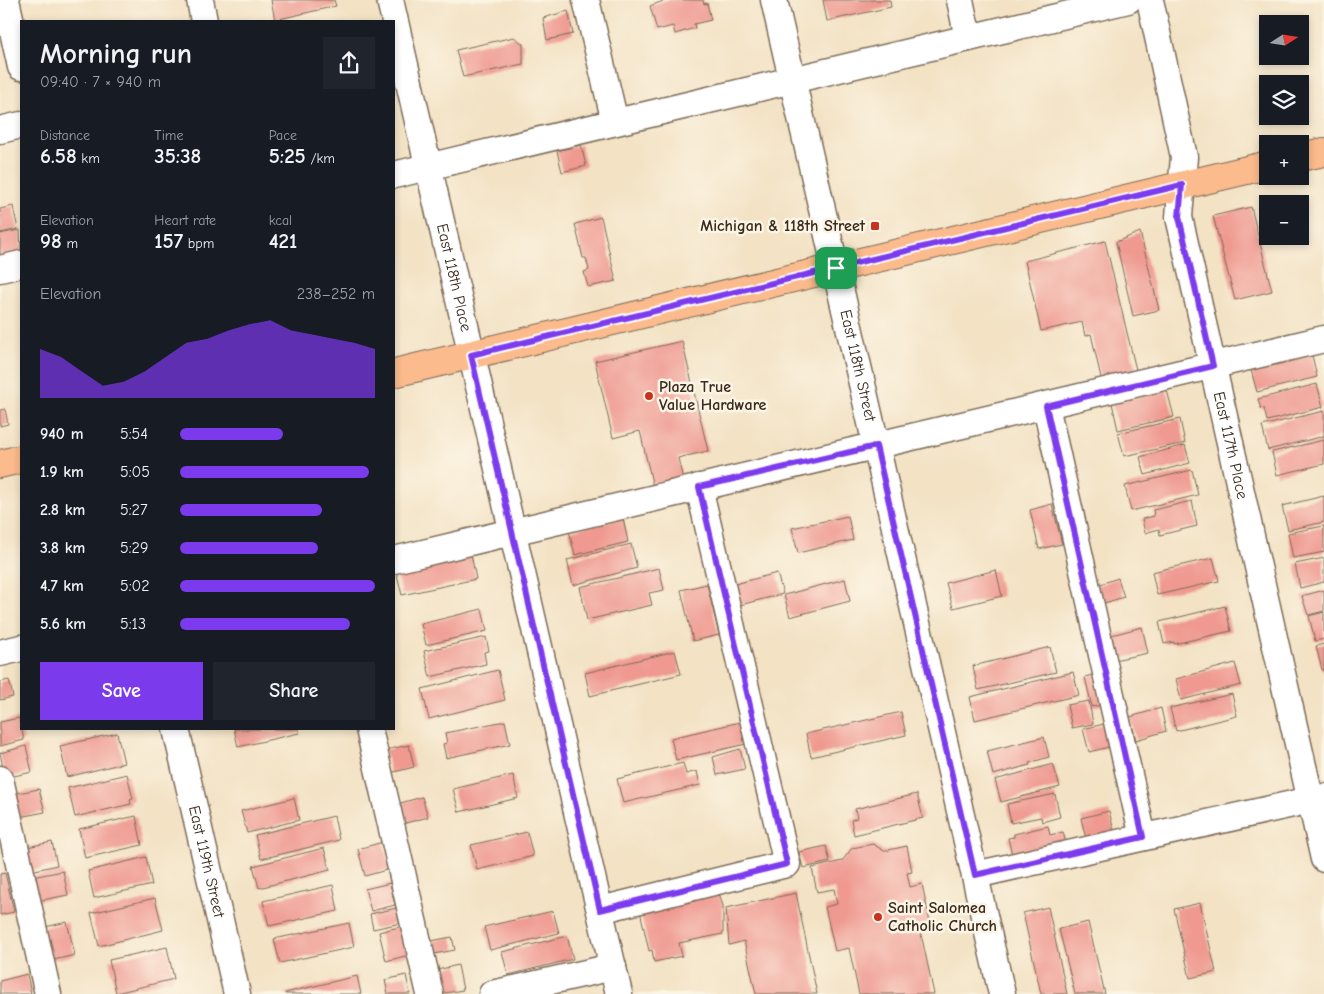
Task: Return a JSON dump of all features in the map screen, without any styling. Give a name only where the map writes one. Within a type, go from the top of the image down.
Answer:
[{"type":"main road","points":[[1309,155],[1324,152]]},
{"type":"main road","points":[[395,373],[1259,167]]},
{"type":"main road","points":[[0,464],[20,459]]},
{"type":"street","points":[[6,0],[20,63]]},
{"type":"street","points":[[200,0],[204,20]]},
{"type":"street","name":"East 118th Place","points":[[390,0],[395,20]]},
{"type":"street","points":[[586,0],[615,122]]},
{"type":"street","name":"East 118th Street","points":[[774,0],[1002,994]]},
{"type":"street","points":[[960,0],[968,38]]},
{"type":"street","points":[[395,175],[1128,0]]},
{"type":"street","name":"East 117th Place","points":[[1150,0],[1184,158],[1179,217],[1317,798],[1324,860]]},
{"type":"street","name":"East 118th Place","points":[[395,22],[619,994]]},
{"type":"street","points":[[0,130],[20,124]]},
{"type":"street","points":[[0,269],[20,264]]},
{"type":"street","points":[[395,560],[1324,339]]},
{"type":"street","points":[[1046,406],[1143,837]]},
{"type":"street","points":[[600,910],[787,864],[699,487]]},
{"type":"street","points":[[0,653],[20,648]]},
{"type":"street","name":"East 119th Street","points":[[176,730],[237,994]]},
{"type":"street","points":[[369,730],[430,994]]},
{"type":"street","points":[[0,779],[48,994]]},
{"type":"street","points":[[975,875],[1317,798]]},
{"type":"street","points":[[492,994],[613,967]]},
{"type":"building","points":[[271,0],[334,0],[336,6],[275,20]]},
{"type":"building","points":[[666,0],[703,0],[704,4],[707,3],[711,20],[694,24],[695,28],[675,34],[673,26],[657,30],[650,6]]},
{"type":"building","points":[[823,0],[890,0],[891,7],[827,21]]},
{"type":"building","points":[[568,11],[573,34],[547,40],[543,18]]},
{"type":"building","points":[[514,37],[523,44],[523,64],[463,77],[456,50]]},
{"type":"building","points":[[581,145],[586,166],[562,172],[557,151]]},
{"type":"building","points":[[13,206],[18,229],[0,233],[0,209]]},
{"type":"building","points":[[1251,207],[1272,291],[1235,300],[1213,216]]},
{"type":"building","points":[[601,217],[616,281],[588,287],[584,272],[589,270],[586,258],[583,258],[575,224]]},
{"type":"building","points":[[20,230],[20,256],[0,261],[0,234]]},
{"type":"building","points":[[1140,232],[1159,310],[1133,316],[1116,242]]},
{"type":"building","points":[[1105,241],[1137,374],[1102,382],[1091,334],[1085,336],[1082,322],[1041,331],[1025,261]]},
{"type":"building","name":"Plaza True Value Hardware","points":[[682,341],[708,451],[678,458],[684,484],[654,491],[640,431],[613,438],[595,361]]},
{"type":"building","points":[[1312,355],[1317,377],[1257,392],[1251,370]]},
{"type":"building","points":[[1317,384],[1323,407],[1267,421],[1264,408],[1261,409],[1258,399]]},
{"type":"building","points":[[1167,390],[1174,417],[1118,430],[1112,403]]},
{"type":"building","points":[[5,409],[8,424],[0,426],[0,410]]},
{"type":"building","points":[[1324,411],[1324,436],[1268,450],[1262,426]]},
{"type":"building","points":[[1180,419],[1185,443],[1124,456],[1118,433]]},
{"type":"building","points":[[1324,440],[1324,464],[1277,475],[1272,452]]},
{"type":"building","points":[[1185,445],[1190,463],[1145,475],[1140,457]]},
{"type":"building","points":[[1192,470],[1198,495],[1131,511],[1125,486]]},
{"type":"building","points":[[1324,496],[1324,522],[1288,530],[1282,506]]},
{"type":"building","points":[[1192,501],[1197,526],[1160,535],[1159,529],[1145,533],[1142,519],[1154,516],[1153,510]]},
{"type":"building","points":[[1052,504],[1062,544],[1039,549],[1030,510]]},
{"type":"building","points":[[848,516],[853,540],[798,553],[792,528]]},
{"type":"building","points":[[623,518],[628,542],[575,555],[569,531]]},
{"type":"building","points":[[1324,526],[1324,552],[1293,558],[1288,533]]},
{"type":"building","points":[[631,544],[637,568],[573,585],[567,560]]},
{"type":"building","points":[[471,554],[476,579],[402,595],[396,571]]},
{"type":"building","points":[[1213,558],[1219,581],[1157,595],[1152,572]]},
{"type":"building","points":[[1324,558],[1324,582],[1300,588],[1295,564]]},
{"type":"building","points":[[659,568],[664,590],[649,593],[652,605],[587,620],[580,587]]},
{"type":"building","points":[[996,570],[1002,596],[953,608],[946,583]]},
{"type":"building","points":[[777,573],[783,594],[732,607],[727,586]]},
{"type":"building","points":[[1118,578],[1124,597],[1101,604],[1095,586]]},
{"type":"building","points":[[845,579],[850,601],[790,617],[784,595]]},
{"type":"building","points":[[707,584],[719,635],[693,641],[681,590]]},
{"type":"building","points":[[1324,590],[1324,611],[1308,615],[1302,596]]},
{"type":"building","points":[[1225,606],[1231,631],[1174,644],[1174,642],[1164,644],[1159,622]]},
{"type":"building","points":[[482,609],[487,631],[426,645],[421,624]]},
{"type":"building","points":[[1324,612],[1324,639],[1315,641],[1309,616]]},
{"type":"building","points":[[1142,627],[1148,653],[1114,660],[1108,636]]},
{"type":"building","points":[[486,637],[489,651],[484,652],[486,664],[430,677],[424,651]]},
{"type":"building","points":[[1324,644],[1324,670],[1322,670],[1316,646]]},
{"type":"building","points":[[1050,647],[1056,672],[978,690],[973,666]]},
{"type":"building","points":[[675,651],[681,674],[590,696],[585,673]]},
{"type":"building","points":[[1235,663],[1241,685],[1181,700],[1176,679]]},
{"type":"building","points":[[498,670],[505,700],[429,719],[422,689]]},
{"type":"building","points":[[1073,672],[1079,695],[975,720],[970,697]]},
{"type":"building","points":[[1095,674],[1102,705],[1092,707],[1085,677]]},
{"type":"building","points":[[9,680],[13,697],[0,700],[0,682]]},
{"type":"building","points":[[1232,694],[1237,716],[1176,731],[1170,708]]},
{"type":"building","points":[[1089,701],[1093,724],[1072,728],[1067,705]]},
{"type":"building","points":[[1161,708],[1166,731],[1136,740],[1130,717]]},
{"type":"building","points":[[901,712],[906,735],[811,757],[806,734]]},
{"type":"building","points":[[19,718],[20,730],[22,730],[24,740],[0,746],[0,722]]},
{"type":"building","points":[[505,721],[510,744],[446,758],[443,744],[447,743],[445,733]]},
{"type":"building","points":[[740,722],[746,744],[676,760],[671,738]]},
{"type":"building","points":[[1104,724],[1109,747],[1089,752],[1083,729]]},
{"type":"building","points":[[234,730],[298,730],[299,733],[238,747]]},
{"type":"building","points":[[117,733],[124,763],[67,777],[60,746]]},
{"type":"building","points":[[1044,737],[1049,757],[1029,763],[1030,765],[993,775],[987,751]]},
{"type":"building","points":[[409,745],[414,767],[390,773],[385,750]]},
{"type":"building","points":[[26,746],[32,772],[5,778],[0,753]]},
{"type":"building","points":[[740,749],[745,769],[717,775],[713,757]]},
{"type":"building","points":[[683,763],[686,774],[697,771],[700,785],[623,803],[617,779]]},
{"type":"building","points":[[1053,764],[1060,787],[1001,802],[995,780]]},
{"type":"building","points":[[127,774],[133,799],[130,800],[131,804],[75,817],[68,788]]},
{"type":"building","points":[[513,775],[518,798],[459,812],[453,789]]},
{"type":"building","points":[[39,789],[45,812],[19,817],[13,794]]},
{"type":"building","points":[[917,794],[923,818],[854,835],[851,820],[857,818],[855,809]]},
{"type":"building","points":[[1055,794],[1060,817],[1042,822],[1041,817],[1011,823],[1007,804]]},
{"type":"building","points":[[422,797],[428,817],[402,824],[397,804]]},
{"type":"building","points":[[294,798],[299,820],[247,833],[241,811]]},
{"type":"building","points":[[1109,811],[1115,835],[1087,843],[1081,818]]},
{"type":"building","points":[[136,816],[142,845],[85,858],[79,829]]},
{"type":"building","points":[[334,816],[339,840],[261,859],[255,835]]},
{"type":"building","points":[[1048,826],[1050,835],[1063,832],[1067,847],[1013,859],[1008,838],[1014,837],[1014,834]]},
{"type":"building","points":[[527,832],[533,856],[477,870],[471,845]]},
{"type":"building","points":[[52,842],[57,865],[27,872],[22,848]]},
{"type":"building","points":[[383,842],[390,869],[365,876],[358,849]]},
{"type":"building","name":"Saint Salomea Catholic Church","points":[[873,844],[884,851],[907,846],[912,872],[907,873],[910,887],[922,884],[931,927],[920,929],[934,994],[859,994],[849,948],[835,951],[825,907],[837,904],[834,889],[817,892],[812,868],[842,861],[852,848]]},
{"type":"building","points":[[826,846],[830,862],[803,868],[799,852]]},
{"type":"building","points":[[324,848],[330,870],[259,888],[253,866]]},
{"type":"building","points":[[146,857],[152,885],[94,898],[88,871]]},
{"type":"building","points":[[63,871],[68,895],[37,901],[32,877]]},
{"type":"building","points":[[5,873],[14,912],[0,915],[0,874]]},
{"type":"building","points":[[390,883],[395,905],[371,911],[365,889]]},
{"type":"building","points":[[333,885],[338,911],[269,926],[263,901]]},
{"type":"building","points":[[719,893],[723,906],[723,934],[679,943],[682,956],[654,962],[652,950],[649,951],[640,911]]},
{"type":"building","points":[[796,893],[817,994],[756,994],[744,941],[729,945],[726,908]]},
{"type":"building","points":[[155,898],[163,930],[99,946],[91,913]]},
{"type":"building","points":[[1200,903],[1216,972],[1190,978],[1174,909]]},
{"type":"building","points":[[1048,907],[1067,994],[1041,994],[1023,913]]},
{"type":"building","points":[[397,908],[401,923],[373,929],[370,914]]},
{"type":"building","points":[[553,911],[559,933],[490,950],[484,927]]},
{"type":"building","points":[[67,922],[75,955],[49,961],[41,928]]},
{"type":"building","points":[[1088,922],[1105,994],[1075,994],[1059,929]]},
{"type":"building","points":[[349,923],[354,947],[280,963],[274,939]]},
{"type":"building","points":[[403,926],[409,955],[386,961],[379,932]]},
{"type":"building","points":[[567,936],[573,959],[508,975],[502,952]]},
{"type":"building","points":[[452,937],[455,950],[434,954],[431,941]]},
{"type":"building","points":[[167,947],[174,979],[116,993],[109,960]]},
{"type":"building","points":[[458,965],[463,990],[439,994],[433,971]]},
{"type":"building","points":[[27,974],[31,994],[0,994],[0,981]]},
{"type":"building","points":[[406,975],[410,994],[388,994],[385,980]]},
{"type":"building","points":[[357,976],[361,994],[285,994],[285,993]]},
{"type":"place","name":"Michigan & 118th Street","points":[[875,226]]},
{"type":"place","name":"Plaza True Value Hardware","points":[[649,396]]},
{"type":"place","name":"Saint Salomea Catholic Church","points":[[878,917]]},
{"type":"route","points":[[1182,185],[1179,217],[1213,366],[1046,406],[1143,837],[975,875],[876,446],[699,487],[787,864],[600,910],[471,355],[836,268],[1182,185]]}]
